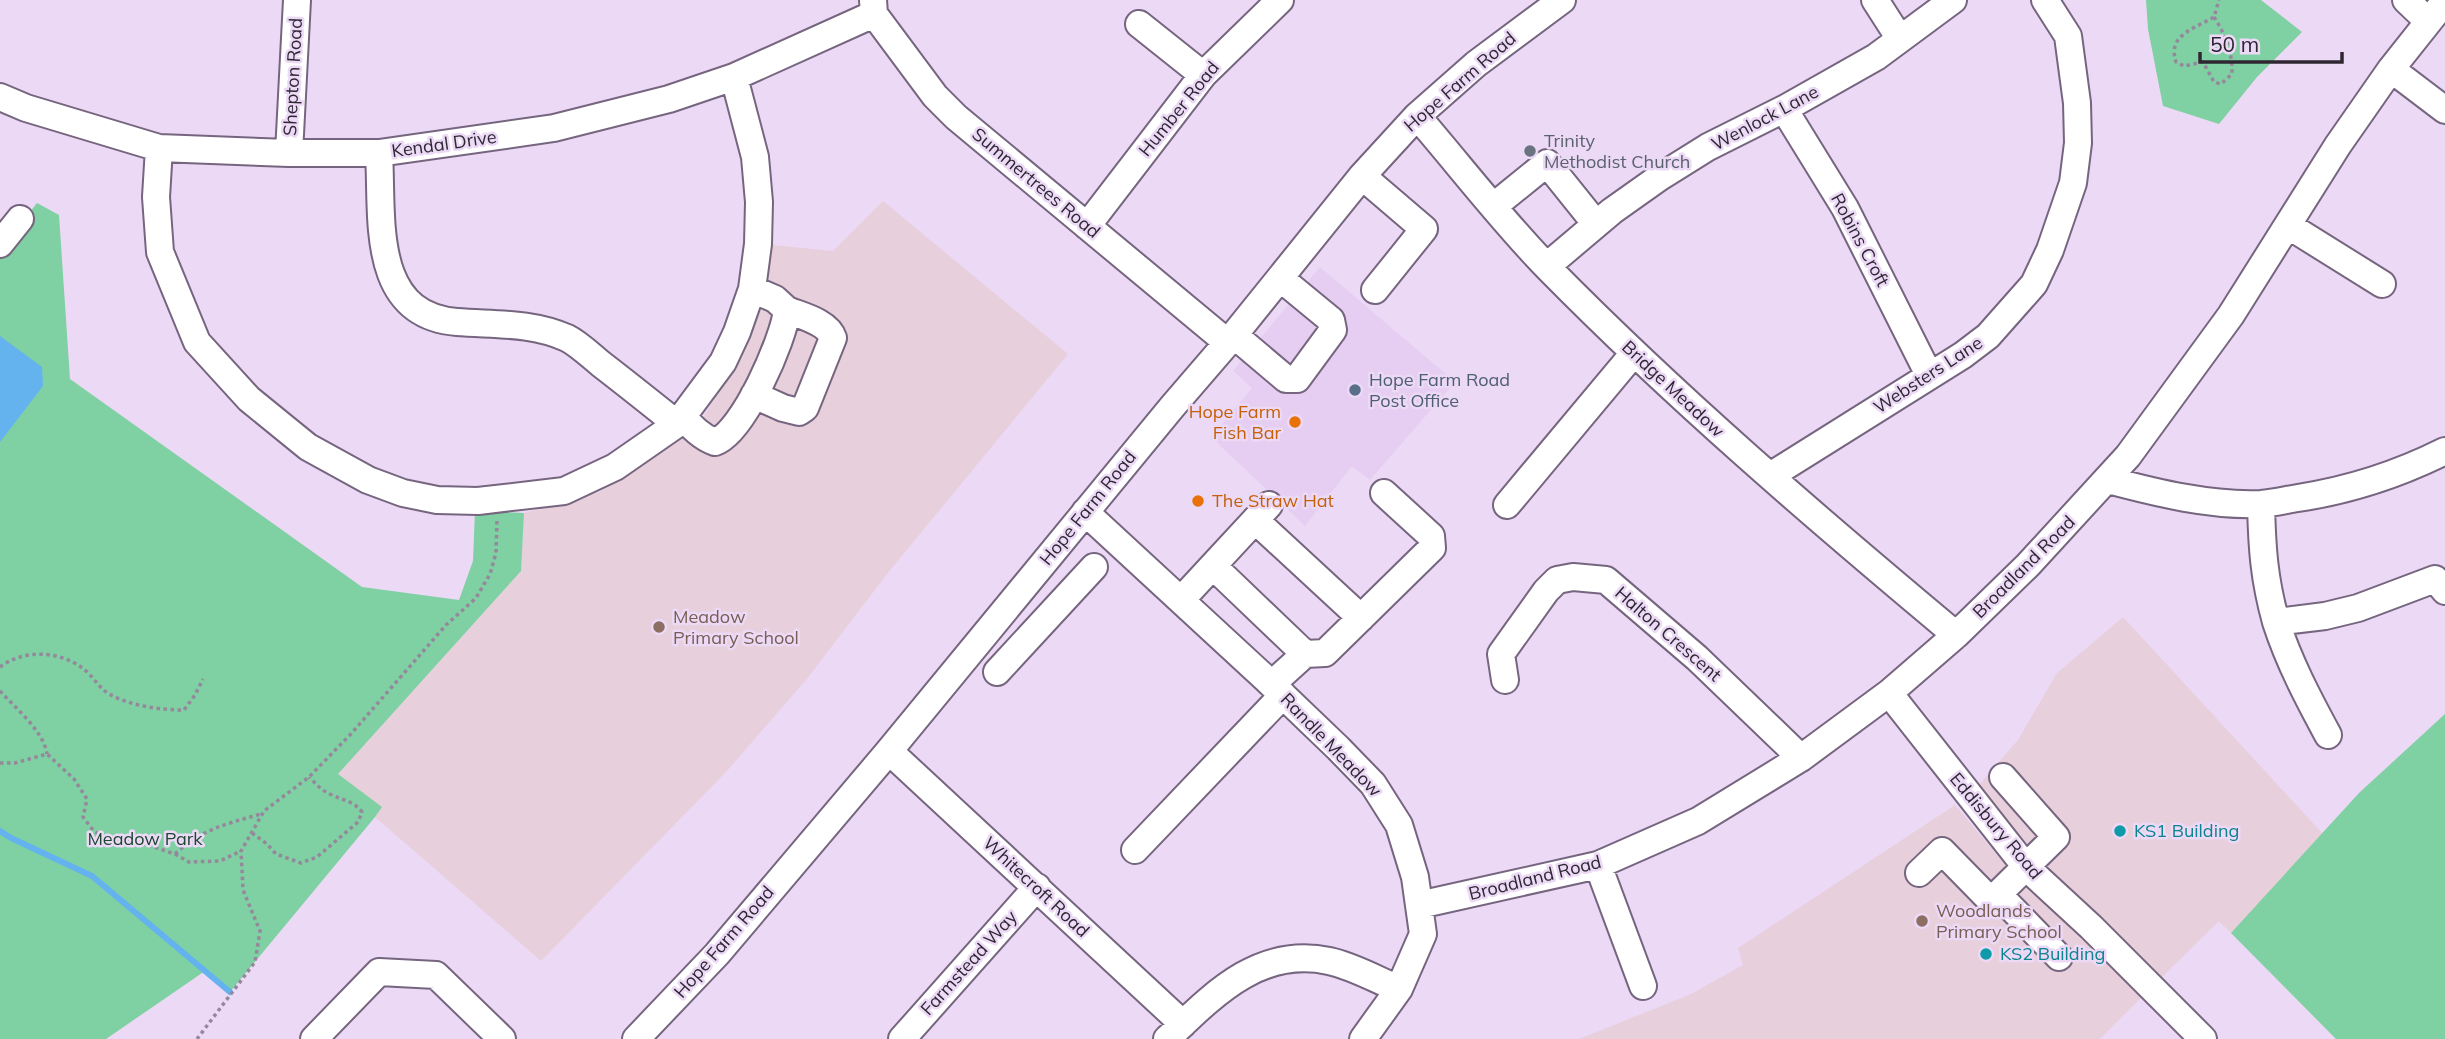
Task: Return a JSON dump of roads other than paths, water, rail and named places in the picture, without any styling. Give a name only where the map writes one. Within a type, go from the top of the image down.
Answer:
[{"type":"street","name":"Shepton Road","points":[[289,153],[297,0]]},
{"type":"street","name":"Humber Road","points":[[1087,226],[1203,75],[1280,0]]},
{"type":"street","name":"Hope Farm Road","points":[[636,1039],[717,954],[889,751],[1231,339],[1362,176],[1417,116],[1476,64],[1562,0]]},
{"type":"street","points":[[1875,0],[1900,39]]},
{"type":"street","name":"Wenlock Lane","points":[[1547,266],[1660,177],[1708,147],[1784,109],[1876,57],[1953,0]]},
{"type":"street","name":"Websters Lane","points":[[1770,476],[1963,355],[1988,336],[2034,284],[2050,250],[2073,183],[2078,143],[2077,103],[2068,36],[2045,0]]},
{"type":"street","points":[[2406,0],[2437,11]]},
{"type":"street","name":"Kendal Drive","points":[[0,97],[26,108],[159,148],[379,153],[554,128],[669,99],[734,77],[874,7]]},
{"type":"street","name":"Summertrees Road","points":[[874,7],[935,96],[956,117],[1087,226],[1231,339],[1286,379],[1297,379],[1333,330],[1331,320],[1280,278]]},
{"type":"street","name":"Broadland Road","points":[[1419,905],[1598,865],[1698,821],[1801,758],[1889,693],[1956,635],[2028,565],[2129,456],[2231,315],[2338,145],[2391,69],[2437,11]]},
{"type":"street","points":[[1139,23],[1203,75]]},
{"type":"street","points":[[2391,69],[2445,110]]},
{"type":"street","points":[[159,148],[156,197],[160,252],[197,342],[249,399],[308,447],[368,480],[402,493],[437,500],[478,501],[564,491],[615,467],[680,420],[723,362],[752,289],[758,244],[759,202],[755,158],[734,77]]},
{"type":"street","name":"Robins Croft","points":[[1784,109],[1845,208],[1929,375]]},
{"type":"street","name":"Bridge Meadow","points":[[1417,116],[1547,266],[1634,353],[1699,415],[1956,635]]},
{"type":"street","points":[[379,153],[385,260],[391,278],[403,297],[415,309],[431,317],[454,322],[518,324],[568,339],[697,432],[715,442],[722,440],[736,425],[762,382],[787,310]]},
{"type":"street","points":[[1494,206],[1547,163],[1597,224]]},
{"type":"street","points":[[1362,176],[1423,229],[1375,290]]},
{"type":"street","points":[[0,244],[20,219]]},
{"type":"street","points":[[2289,226],[2382,284]]},
{"type":"street","points":[[752,289],[775,299],[787,310],[818,323],[831,332],[833,338],[805,408],[799,412],[783,408],[754,395]]},
{"type":"street","points":[[1507,505],[1634,353]]},
{"type":"street","points":[[2108,481],[2203,500],[2261,504],[2370,483],[2407,470],[2445,451]]},
{"type":"street","points":[[1213,566],[1305,654],[1325,653],[1432,548],[1431,536],[1384,492]]},
{"type":"street","points":[[2261,504],[2262,559],[2266,588],[2284,649],[2328,735]]},
{"type":"street","name":"Randle Meadow","points":[[1085,512],[1278,690],[1373,785],[1399,825],[1415,877],[1423,934],[1399,989],[1363,1039]]},
{"type":"street","points":[[1181,600],[1262,512],[1361,618]]},
{"type":"street","points":[[997,672],[1094,567]]},
{"type":"street","name":"Halton Crescent","points":[[1496,663],[1546,591],[1557,580],[1573,577],[1606,580],[1698,658],[1801,758]]},
{"type":"street","points":[[2276,622],[2325,616],[2358,608],[2435,579],[2445,591]]},
{"type":"street","points":[[1002,613],[1029,636]]},
{"type":"street","points":[[1135,850],[1278,690],[1305,654]]},
{"type":"street","name":"Eddisbury Road","points":[[1889,693],[2026,867],[2091,927],[2203,1039]]},
{"type":"street","name":"Whitecroft Road","points":[[889,751],[1037,887],[1175,1031]]},
{"type":"street","points":[[1919,873],[1942,851],[1991,901],[2056,837],[2003,778]]},
{"type":"street","points":[[1598,865],[1643,986]]},
{"type":"street","name":"Farmstead Way","points":[[902,1039],[1037,887]]},
{"type":"street","points":[[1998,894],[2059,957]]},
{"type":"street","points":[[1175,1031],[1234,980],[1254,968],[1283,959],[1329,961],[1399,989]]},
{"type":"street","points":[[314,1039],[379,972],[436,975],[502,1039]]},
{"type":"water","points":[[0,336],[42,367],[43,386],[0,442]]},
{"type":"waterway","points":[[0,831],[92,876],[230,992]]},
{"type":"place","name":"Trinity Methodist Church","points":[[1530,151]]},
{"type":"place","name":"Hope Farm Road Post Office","points":[[1355,390]]},
{"type":"place","name":"Hope Farm Fish Bar","points":[[1295,422]]},
{"type":"place","name":"The Straw Hat","points":[[1198,501]]},
{"type":"place","name":"Meadow Primary School","points":[[659,627]]},
{"type":"place","name":"KS1 Building","points":[[2120,831]]},
{"type":"place","name":"Woodlands Primary School","points":[[1922,921]]},
{"type":"place","name":"KS2 Building","points":[[1986,954]]},
{"type":"park label","name":"Meadow Park","points":[[145,839]]}]
